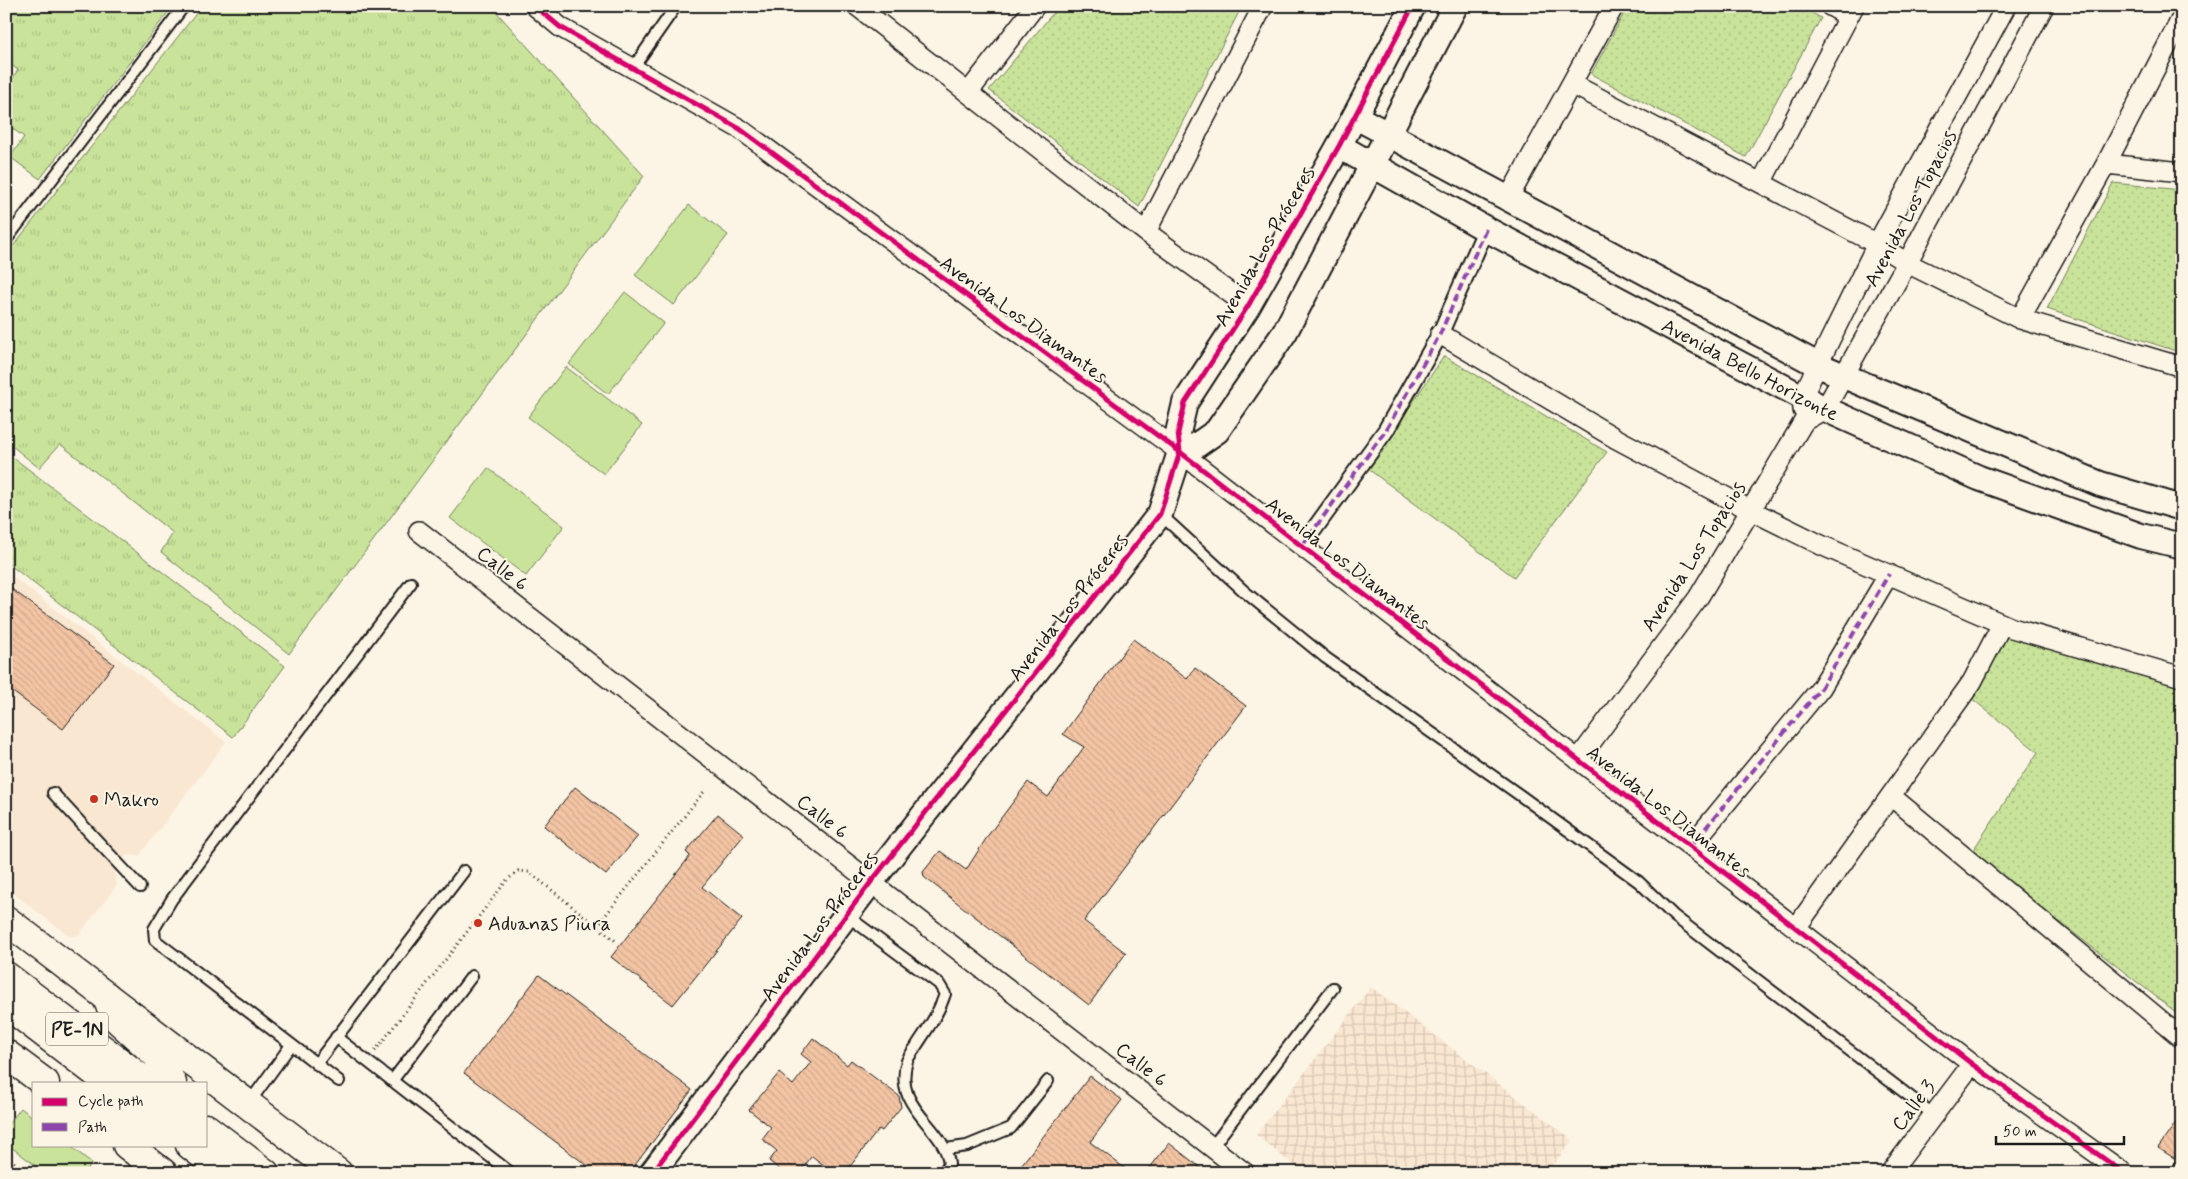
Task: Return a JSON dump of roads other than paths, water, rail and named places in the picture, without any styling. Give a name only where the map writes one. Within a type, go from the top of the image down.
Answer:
[{"type":"main road","points":[[6,920],[338,1173]]},
{"type":"main road","name":"PE-1N","points":[[6,976],[146,1082]]},
{"type":"main road","points":[[106,996],[116,1017],[158,1054],[172,1082]]},
{"type":"main road","name":"PE-1N","points":[[6,1004],[108,1082]]},
{"type":"main road","points":[[6,1054],[44,1082]]},
{"type":"main road","points":[[208,1130],[264,1173]]},
{"type":"main road","points":[[128,1146],[163,1173]]},
{"type":"main road","points":[[191,1146],[226,1173]]},
{"type":"street","name":"Avenida Los Diamantes","points":[[535,6],[560,27],[740,129],[1180,452],[1972,1064],[2124,1173]]},
{"type":"street","points":[[857,6],[1146,232],[1248,306]]},
{"type":"street","points":[[968,93],[1035,6]]},
{"type":"street","points":[[1146,232],[1263,6]]},
{"type":"street","name":"Avenida Los Próceres","points":[[652,1173],[871,882],[1160,514],[1180,452],[1178,433],[1185,403],[1248,306],[1340,146],[1413,6]]},
{"type":"street","points":[[1180,452],[1197,445],[1217,431],[1286,332],[1455,6]]},
{"type":"street","points":[[1508,199],[1614,6]]},
{"type":"street","points":[[1761,183],[1851,11],[1830,6]]},
{"type":"street","name":"Avenida Los Topacios","points":[[1802,397],[1878,244],[2006,6]]},
{"type":"street","name":"Avenida Los Topacios","points":[[1578,760],[1698,598],[1804,421],[1825,409],[1907,263],[2044,6]]},
{"type":"street","points":[[2020,319],[2179,28]]},
{"type":"street","points":[[1572,84],[1878,244],[1907,263],[2020,319],[2182,367]]},
{"type":"street","name":"Avenida Bello Horizonte","points":[[1356,117],[1818,365],[2100,484],[2182,508]]},
{"type":"street","name":"Avenida Bello Horizonte","points":[[1340,146],[1486,229],[1825,409],[1979,478],[2141,536],[2182,546]]},
{"type":"street","points":[[2106,164],[2182,172]]},
{"type":"street","points":[[1302,546],[1386,430],[1440,334],[1486,229]]},
{"type":"street","points":[[1440,334],[1615,438],[1750,510],[2002,624],[2182,677]]},
{"type":"street","points":[[1802,397],[1804,421]]},
{"type":"street","name":"Calle 6","points":[[419,531],[1212,1147],[1240,1171]]},
{"type":"street","points":[[1690,847],[1821,688],[1889,574]]},
{"type":"street","points":[[1796,928],[1972,682],[2002,624]]},
{"type":"street","points":[[1891,796],[2182,1038]]},
{"type":"street","name":"Calle 3","points":[[1890,1173],[1972,1064]]},
{"type":"lane","points":[[6,240],[184,6]]},
{"type":"lane","points":[[633,68],[676,6]]},
{"type":"lane","points":[[1160,514],[1245,592],[1326,658],[1639,882],[1674,916],[1934,1115]]},
{"type":"lane","points":[[339,1081],[155,940],[154,929],[172,898],[411,583]]},
{"type":"lane","points":[[53,793],[140,887]]},
{"type":"lane","points":[[316,1064],[464,871]]},
{"type":"lane","points":[[846,915],[939,984],[945,994],[941,1007],[907,1061],[905,1083],[910,1103],[946,1150],[949,1164],[943,1173]]},
{"type":"lane","points":[[392,1081],[472,976]]},
{"type":"lane","points":[[1212,1147],[1333,988]]},
{"type":"lane","points":[[336,1037],[511,1173]]},
{"type":"lane","points":[[248,1104],[291,1045]]},
{"type":"lane","points":[[946,1150],[967,1146],[1011,1128],[1048,1081]]},
{"type":"place","name":"Makro","points":[[94,799]]},
{"type":"place","name":"Aduanas Piura","points":[[478,923]]}]
